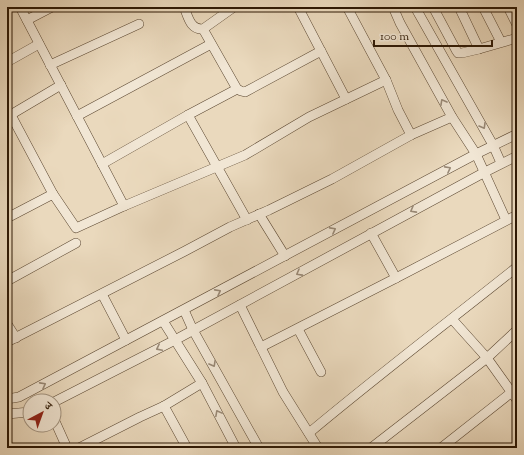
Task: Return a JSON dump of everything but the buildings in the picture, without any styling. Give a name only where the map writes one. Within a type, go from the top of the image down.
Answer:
[{"type":"street","points":[[20,7],[124,206]]},
{"type":"street","points":[[27,20],[52,7]]},
{"type":"street","points":[[184,7],[191,24],[194,28],[198,29],[203,29],[234,7]]},
{"type":"street","points":[[298,7],[346,99]]},
{"type":"street","points":[[347,7],[386,80],[398,110],[411,135]]},
{"type":"street","points":[[393,7],[400,24],[452,117],[476,154],[506,220]]},
{"type":"street","points":[[415,7],[493,145],[501,163]]},
{"type":"street","points":[[433,7],[458,53],[480,49],[517,38]]},
{"type":"street","points":[[459,7],[480,49]]},
{"type":"street","points":[[483,7],[501,42]]},
{"type":"street","points":[[508,7],[517,25]]},
{"type":"street","points":[[50,65],[139,24]]},
{"type":"street","points":[[203,29],[237,89],[245,92],[321,51]]},
{"type":"street","points":[[7,62],[39,44]]},
{"type":"street","points":[[77,116],[211,44]]},
{"type":"street","points":[[61,85],[9,116],[53,194],[76,228],[245,155],[309,117],[386,80]]},
{"type":"street","points":[[102,164],[237,89]]},
{"type":"street","points":[[188,115],[247,220]]},
{"type":"street","points":[[7,342],[230,227],[332,179],[411,135],[452,117]]},
{"type":"street","points":[[7,399],[19,397],[493,145],[517,134]]},
{"type":"street","points":[[62,398],[175,340],[501,163],[517,156]]},
{"type":"street","points":[[7,218],[53,194]]},
{"type":"street","points":[[259,214],[285,256]]},
{"type":"street","points":[[261,347],[517,215]]},
{"type":"street","points":[[371,233],[396,278]]},
{"type":"street","points":[[7,281],[76,244]]},
{"type":"street","points":[[309,433],[396,362],[517,267]]},
{"type":"street","points":[[102,294],[126,340]]},
{"type":"street","points":[[240,305],[283,392],[318,448]]},
{"type":"street","points":[[184,310],[193,330],[260,448]]},
{"type":"street","points":[[441,448],[515,394],[452,319]]},
{"type":"street","points":[[163,321],[202,383],[236,448]]},
{"type":"street","points":[[7,324],[16,338]]},
{"type":"street","points":[[298,329],[321,372]]},
{"type":"street","points":[[372,448],[486,358],[517,330]]},
{"type":"street","points":[[79,448],[164,406],[202,383]]},
{"type":"street","points":[[164,406],[187,448]]},
{"type":"street","points":[[7,414],[22,413]]},
{"type":"street","points":[[60,433],[67,448]]}]
